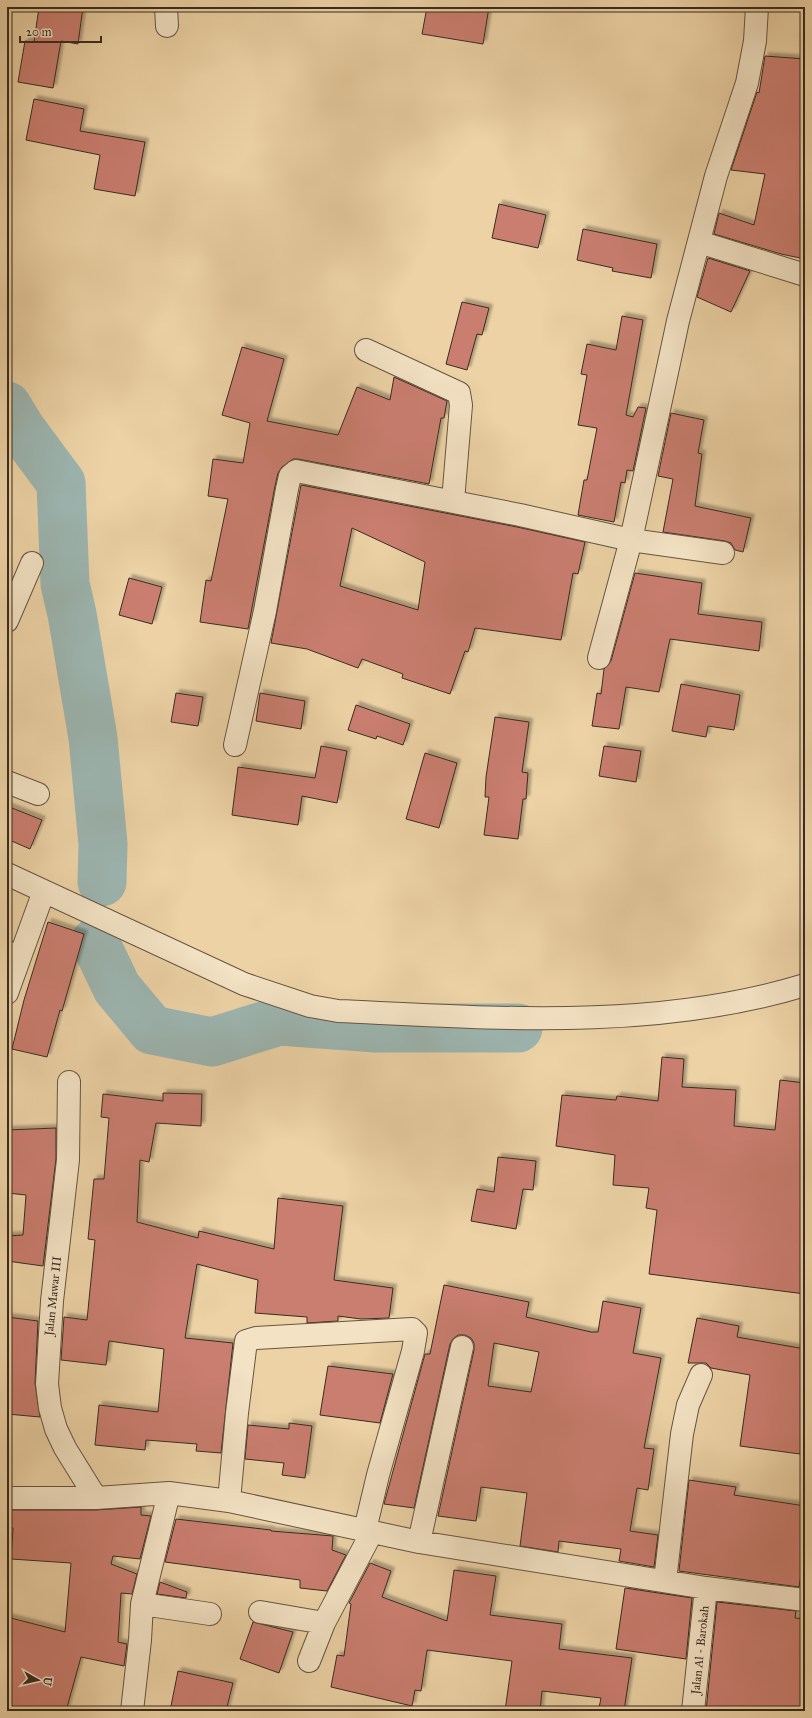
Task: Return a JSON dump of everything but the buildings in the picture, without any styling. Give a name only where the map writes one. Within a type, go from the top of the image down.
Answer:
[{"type":"street","points":[[599,658],[631,540],[668,364],[699,242],[716,176],[747,83],[755,41],[756,7]]},
{"type":"street","points":[[699,242],[805,275]]},
{"type":"street","points":[[366,350],[459,393],[461,405],[453,502]]},
{"type":"street","points":[[235,745],[265,611],[285,496],[291,474],[296,471],[303,471],[549,521],[631,540],[723,553]]},
{"type":"street","points":[[7,621],[32,563]]},
{"type":"street","points":[[7,782],[38,794]]},
{"type":"street","points":[[7,874],[244,984],[310,1006],[338,1011],[537,1018],[597,1017],[726,1004],[805,985]]},
{"type":"street","points":[[7,993],[14,954],[44,891]]},
{"type":"street","name":"Jalan Mawar III","points":[[68,1082],[68,1160],[52,1301],[46,1384],[50,1408],[56,1429],[65,1448],[96,1498]]},
{"type":"street","points":[[229,1501],[237,1413],[246,1341],[256,1338],[412,1329],[416,1333],[413,1351],[378,1475],[369,1531],[324,1623],[309,1661]]},
{"type":"street","points":[[419,1542],[462,1348]]},
{"type":"street","points":[[666,1581],[684,1420],[691,1398],[701,1375]]},
{"type":"street","points":[[132,1711],[140,1640],[142,1604],[169,1493]]},
{"type":"street","points":[[7,1498],[96,1498],[169,1493],[229,1501],[419,1542],[706,1588],[805,1600]]},
{"type":"street","name":"Jalan Al - Barokah","points":[[693,1711],[706,1588]]},
{"type":"street","points":[[142,1604],[210,1614]]},
{"type":"street","points":[[260,1612],[324,1623]]},
{"type":"waterway","points":[[7,406],[21,429],[61,483],[65,584],[72,614],[93,738],[103,844],[102,882]]},
{"type":"waterway","points":[[95,942],[117,988],[152,1030],[212,1042],[279,1021],[376,1028],[518,1028]]}]
